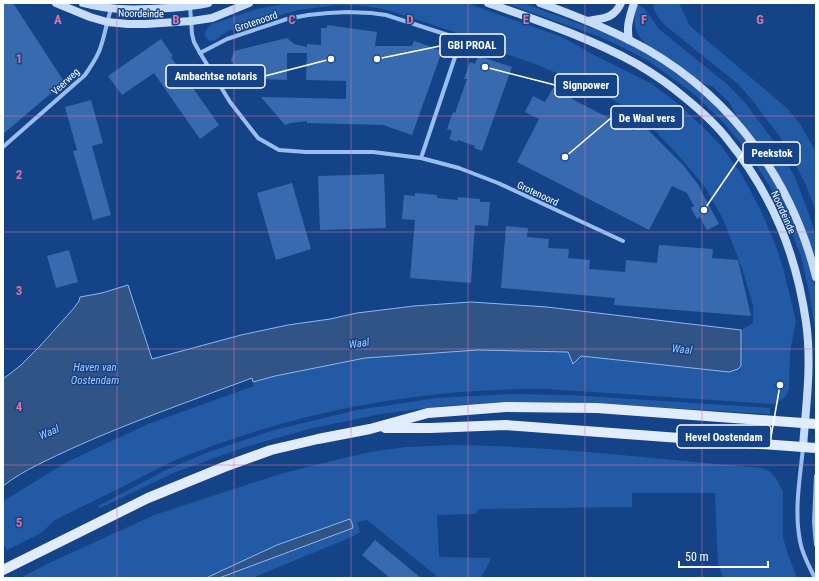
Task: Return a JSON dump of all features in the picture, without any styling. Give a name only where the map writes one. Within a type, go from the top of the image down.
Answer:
[{"type":"main road","name":"Noordeinde","points":[[56,3],[90,17],[107,22],[128,24],[192,22],[212,18],[249,3]]},
{"type":"main road","name":"Noordeinde","points":[[83,3],[111,9],[126,10],[146,10],[208,3]]},
{"type":"main road","name":"Noordeinde","points":[[488,3],[571,33],[638,65],[668,84],[702,112],[727,138],[746,164],[766,194],[778,220],[793,259],[801,297],[806,323],[809,375],[803,447]]},
{"type":"main road","name":"Noordeinde","points":[[540,3],[587,21],[649,51],[682,73],[716,101],[738,124],[775,174],[800,226],[816,277]]},
{"type":"main road","points":[[587,21],[611,16],[615,13],[621,3]]},
{"type":"main road","points":[[629,40],[627,31],[628,22],[634,3]]},
{"type":"main road","points":[[3,570],[148,498],[224,467],[271,450],[370,428],[428,413],[513,407],[597,408],[816,424]]},
{"type":"main road","points":[[370,428],[430,428],[506,425],[816,448]]},
{"type":"street","name":"Grotenoord","points":[[190,6],[194,42],[230,102],[258,138],[279,150],[306,152],[373,152],[420,158],[459,168],[498,183],[623,242]]},
{"type":"street","name":"Veerweg","points":[[3,147],[85,74],[98,54],[111,9]]},
{"type":"street","name":"Grotenoord","points":[[200,53],[227,39],[287,19],[328,12],[371,13],[386,15],[448,35],[455,40],[457,51],[420,158]]},
{"type":"street","name":"Noordeinde","points":[[803,447],[797,519],[800,541],[806,560],[815,578]]},
{"type":"street","points":[[816,476],[814,522],[816,545]]},
{"type":"shaded area","points":[[289,3],[467,3],[562,37],[652,84],[677,103],[722,147],[742,175],[761,211],[776,246],[796,321],[790,351],[789,389],[786,396],[777,403],[773,404],[546,389],[498,390],[402,398],[355,406],[262,429],[216,444],[171,462],[55,520],[41,533],[7,550],[3,543],[3,503],[5,500],[67,462],[148,424],[254,386],[253,382],[275,376],[365,358],[478,350],[568,352],[580,356],[729,372],[741,366],[741,330],[753,323],[753,305],[742,268],[723,219],[705,187],[678,155],[645,120],[596,89],[532,63],[468,41],[466,36],[388,10],[365,6],[338,5],[298,10],[228,31],[215,40],[210,41],[205,37],[207,29],[212,24],[257,9]]},
{"type":"shaded area","points":[[505,3],[523,3],[616,37],[651,55],[695,87],[727,117],[750,145],[784,197],[805,250],[816,290],[816,336],[809,291],[801,256],[779,201],[748,152],[724,123],[693,93],[647,60],[600,37]]},
{"type":"shaded area","points":[[653,3],[679,3],[690,26],[788,109],[800,124],[816,152],[816,213],[806,185],[790,154],[780,137],[752,100],[738,84],[666,26],[657,16]]},
{"type":"shaded area","points":[[637,4],[644,8],[659,29],[728,85],[746,104],[772,139],[795,177],[812,223],[816,238],[816,264],[802,222],[778,174],[739,121],[729,102],[712,86],[700,83],[643,41],[635,27]]},
{"type":"shaded area","points":[[508,394],[569,395],[770,408],[770,414],[573,402],[512,402],[443,406],[381,414],[313,428],[245,447],[173,473],[100,508],[98,506],[166,470],[206,453],[274,430],[357,410],[437,398]]},
{"type":"shaded area","points":[[452,445],[529,448],[606,454],[761,468],[769,471],[776,478],[783,492],[783,537],[797,578],[723,578],[718,564],[715,493],[632,493],[632,507],[479,509],[475,514],[437,515],[439,557],[490,558],[490,561],[481,578],[439,578],[367,520],[357,522],[360,532],[354,536],[252,578],[219,578],[350,519],[277,545],[206,578],[22,578],[47,564],[154,515],[277,475],[370,452],[406,447]]},
{"type":"water","name":"Haven van Oostendam","points":[[128,285],[152,359],[241,335],[288,325],[330,319],[357,313],[414,306],[471,302],[547,307],[741,330],[741,366],[738,369],[729,372],[581,356],[573,364],[568,352],[478,350],[365,358],[275,376],[253,382],[252,378],[97,437],[38,465],[19,475],[3,486],[3,379],[20,366],[41,345],[74,308],[80,297],[102,293]]},
{"type":"water","points":[[350,519],[353,528],[219,578],[206,578],[277,545]]},
{"type":"building","points":[[3,3],[13,3],[63,80],[62,84],[3,134]]},
{"type":"building","points":[[327,25],[377,32],[375,46],[412,46],[414,41],[442,51],[412,135],[383,125],[307,123],[307,121],[285,125],[261,97],[346,99],[346,81],[306,80],[307,53],[287,53],[287,80],[253,79],[253,87],[231,61],[234,51],[287,38],[294,44],[307,47],[307,44],[321,45],[321,28],[327,28]]},
{"type":"building","points":[[161,39],[173,56],[171,57],[219,125],[200,139],[154,73],[122,95],[108,76]]},
{"type":"building","points":[[478,56],[512,67],[482,151],[474,148],[475,146],[458,140],[457,142],[449,139],[452,131],[447,129],[453,112],[455,113],[467,79],[464,79],[470,62],[475,64]]},
{"type":"building","points":[[553,88],[570,95],[572,99],[634,131],[637,126],[644,130],[646,128],[683,165],[700,187],[719,224],[707,230],[700,217],[697,219],[691,208],[694,206],[687,193],[672,186],[649,230],[517,162],[539,119],[525,112],[533,96],[545,102]]},
{"type":"building","points":[[91,100],[103,143],[92,146],[111,215],[93,220],[73,151],[77,150],[65,107]]},
{"type":"building","points":[[384,174],[386,228],[320,230],[318,176]]},
{"type":"building","points":[[292,183],[311,249],[276,260],[257,193]]},
{"type":"building","points":[[415,193],[437,195],[437,198],[458,200],[458,197],[480,199],[480,202],[490,202],[488,226],[475,225],[471,283],[410,278],[415,220],[402,219],[404,195],[415,196]]},
{"type":"building","points":[[506,226],[528,228],[527,237],[549,239],[548,248],[569,249],[568,258],[590,260],[589,269],[625,272],[626,260],[657,263],[659,245],[713,249],[712,258],[738,260],[751,316],[614,305],[615,298],[501,288]]},
{"type":"building","points":[[69,250],[78,282],[56,288],[47,256]]},
{"type":"building","points":[[375,540],[421,578],[390,578],[362,555]]},
{"type":"place","name":"Ambachtse notaris","points":[[331,59]]},
{"type":"place","name":"GBI PROAL","points":[[377,59]]},
{"type":"place","name":"Signpower","points":[[485,67]]},
{"type":"place","name":"De Waal vers","points":[[565,157]]},
{"type":"place","name":"Peekstok","points":[[704,210]]},
{"type":"place","name":"Hevel Oostendam","points":[[780,385]]},
{"type":"water label","name":"Waal","points":[[359,343]]},
{"type":"water label","name":"Waal","points":[[682,349]]},
{"type":"water label","name":"Waal","points":[[49,432]]}]
